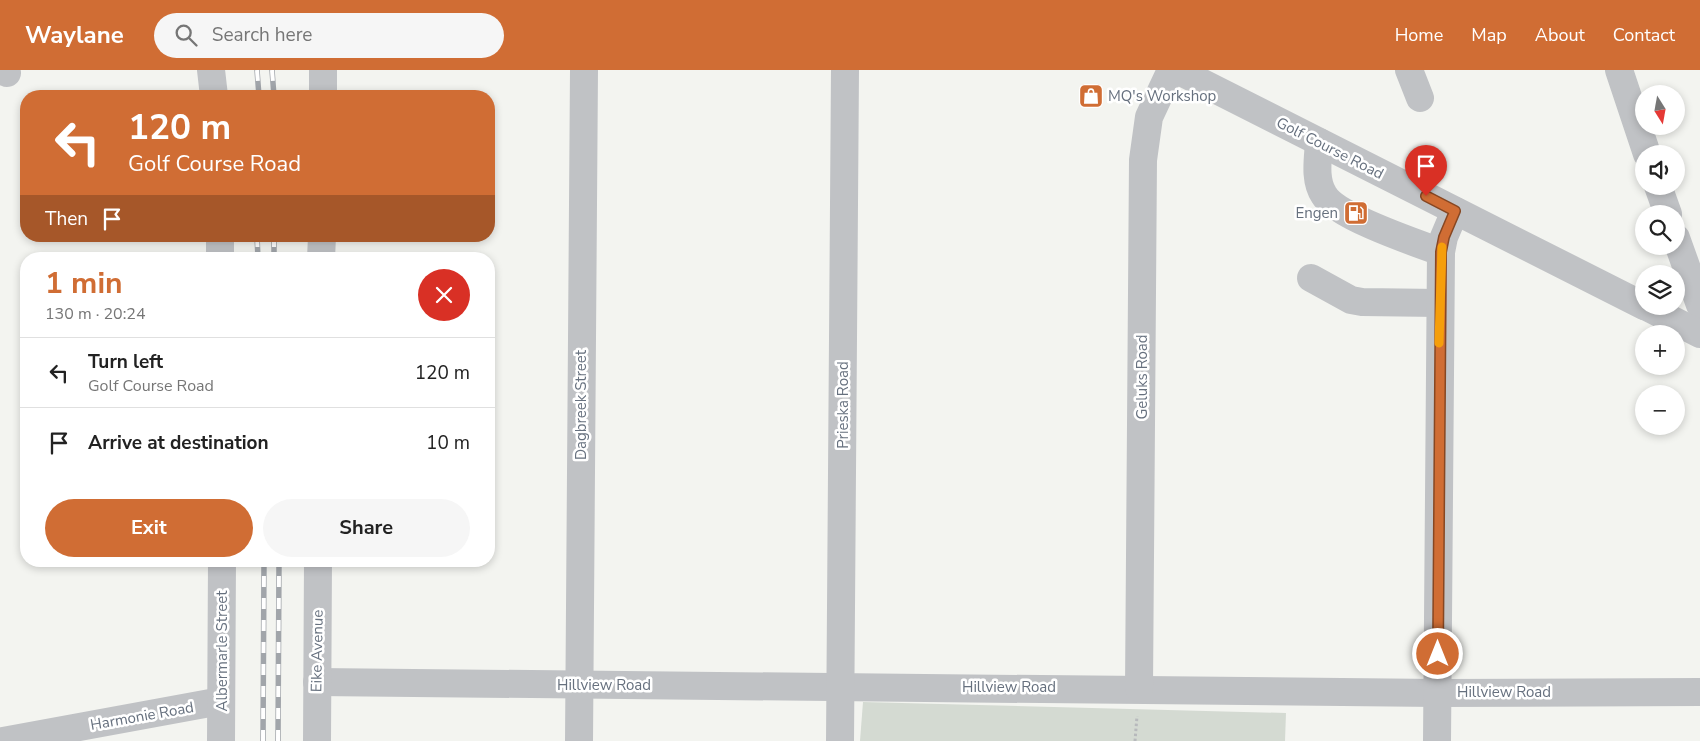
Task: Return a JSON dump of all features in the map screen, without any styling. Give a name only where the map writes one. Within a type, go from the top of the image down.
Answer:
[{"type":"street","points":[[211,70],[213,90]]},
{"type":"street","points":[[323,70],[323,90]]},
{"type":"street","name":"Dagbreek Street","points":[[579,741],[584,70]]},
{"type":"street","name":"Prieska Road","points":[[840,741],[845,70]]},
{"type":"street","name":"Geluks Road","points":[[1139,688],[1143,160],[1149,117],[1171,70]]},
{"type":"street","name":"Golf Course Road","points":[[1177,70],[1635,301]]},
{"type":"street","points":[[1409,70],[1420,98]]},
{"type":"street","points":[[1619,70],[1644,145]]},
{"type":"street","points":[[1319,142],[1317,166],[1319,180],[1323,194],[1330,203],[1364,221],[1441,252]]},
{"type":"street","points":[[1437,741],[1441,252],[1444,237],[1455,211]]},
{"type":"street","points":[[1682,255],[1700,305]]},
{"type":"street","points":[[1310,278],[1357,301],[1440,303]]},
{"type":"street","name":"Golf Course Road","points":[[1662,315],[1700,334]]},
{"type":"street","name":"Albermarle Street","points":[[221,741],[222,567]]},
{"type":"street","name":"Eike Avenue","points":[[317,741],[318,567]]},
{"type":"street","name":"Hillview Road","points":[[317,682],[1139,688],[1438,693],[1700,692]]},
{"type":"street","name":"Harmonie Road","points":[[3,741],[221,701]]},
{"type":"shaded area","points":[[863,702],[1286,713],[1285,741],[860,741]]},
{"type":"railway","points":[[257,70],[259,90]]},
{"type":"railway","points":[[272,70],[274,90]]},
{"type":"railway","points":[[257,242],[258,252]]},
{"type":"railway","points":[[274,242],[274,252]]},
{"type":"railway","points":[[263,741],[264,567]]},
{"type":"railway","points":[[278,741],[279,567]]},
{"type":"slow traffic","points":[[1439,343],[1442,247]]},
{"type":"place","name":"MQ's Workshop","points":[[1091,96]]},
{"type":"place","name":"Engen","points":[[1356,213]]},
{"type":"route","points":[[1426,196],[1455,211],[1444,237],[1441,252],[1438,654]]}]
